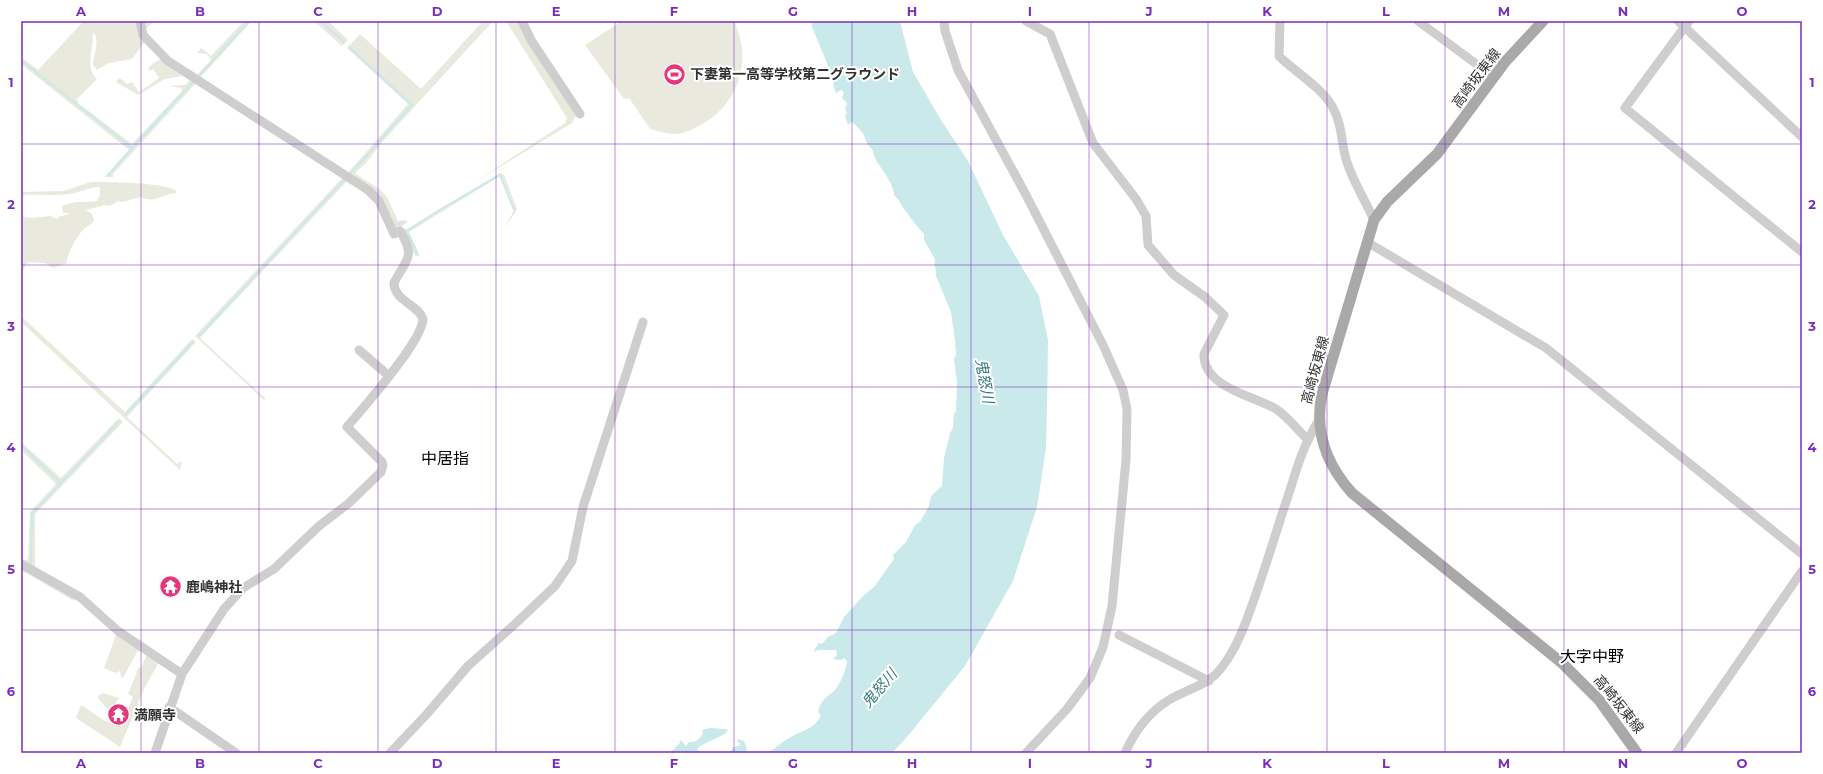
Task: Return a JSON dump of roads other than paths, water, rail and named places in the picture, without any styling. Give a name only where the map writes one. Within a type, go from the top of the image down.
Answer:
[{"type":"main road","name":"高崎坂東線","points":[[1543,21],[1517,48],[1494,76],[1437,154],[1387,202],[1374,220],[1322,394],[1319,420],[1323,443],[1331,464],[1352,493],[1562,663],[1599,700],[1637,753]]},
{"type":"street","points":[[140,21],[143,35],[168,61],[368,190],[379,202],[394,234],[400,231],[410,255],[394,283],[395,292],[422,316],[423,323],[410,347],[389,376],[346,427],[382,462],[383,465],[381,472],[349,503],[319,526],[274,569],[250,583],[237,594],[215,621],[182,674],[169,707],[155,753]]},
{"type":"street","points":[[522,21],[531,40],[580,114]]},
{"type":"street","points":[[944,21],[958,70],[1026,193],[1102,345],[1123,390],[1127,409],[1126,460],[1112,606],[1103,647],[1090,678],[1068,709],[1026,753]]},
{"type":"street","points":[[1026,21],[1050,34],[1093,143],[1136,199],[1146,216],[1148,244],[1174,275],[1205,297],[1224,315],[1204,354],[1204,360],[1209,372],[1232,390],[1274,408],[1285,416],[1307,439]]},
{"type":"street","points":[[1280,21],[1279,56],[1291,68],[1321,92],[1332,106],[1342,133],[1346,158],[1351,174],[1374,220]]},
{"type":"street","points":[[1418,21],[1494,76]]},
{"type":"street","points":[[1802,136],[1684,23],[1625,108],[1802,252]]},
{"type":"street","points":[[1367,242],[1546,348],[1802,554]]},
{"type":"street","points":[[390,753],[426,715],[468,666],[515,624],[554,586],[568,568],[572,561],[583,507],[643,322]]},
{"type":"street","points":[[359,350],[389,376]]},
{"type":"street","points":[[1125,753],[1141,726],[1154,711],[1169,700],[1209,681],[1218,673],[1237,643],[1262,579],[1285,502],[1307,439],[1319,420]]},
{"type":"street","points":[[21,564],[80,597],[118,631],[182,674]]},
{"type":"street","points":[[1676,753],[1802,571]]},
{"type":"street","points":[[1119,635],[1209,681]]},
{"type":"street","points":[[169,707],[236,753]]},
{"type":"water","name":"鬼怒川","points":[[811,21],[900,21],[913,72],[941,120],[968,161],[1003,235],[1039,296],[1048,340],[1046,448],[1037,507],[1013,581],[965,666],[907,737],[892,753],[767,753],[788,739],[812,726],[821,715],[818,712],[824,699],[835,690],[839,684],[847,661],[844,658],[841,660],[833,659],[837,655],[836,650],[819,650],[813,652],[819,643],[822,644],[828,637],[836,633],[844,617],[863,596],[874,587],[894,559],[893,555],[906,542],[915,525],[920,522],[929,506],[931,496],[942,486],[944,458],[950,433],[953,428],[954,413],[956,412],[957,382],[954,359],[956,355],[955,340],[951,312],[936,276],[934,263],[935,259],[924,240],[924,234],[894,195],[890,182],[875,159],[873,151],[867,144],[864,135],[851,122],[848,125],[845,116],[847,113],[845,109],[847,103],[842,98],[844,92],[841,90],[836,93],[827,63],[812,27]]},
{"type":"water","points":[[710,728],[726,729],[728,731],[697,749],[701,753],[670,753],[681,740],[686,746],[689,742],[694,742],[700,738],[703,733],[702,730]]},
{"type":"water","points":[[738,739],[744,741],[747,749],[745,753],[719,753],[731,751],[733,747],[739,746],[740,743],[737,742]]},
{"type":"waterway","points":[[198,77],[249,21]]},
{"type":"waterway","points":[[321,21],[344,42]]},
{"type":"waterway","points":[[349,47],[412,105],[350,174],[351,175]]},
{"type":"waterway","points":[[21,60],[132,148],[193,82]]},
{"type":"waterway","points":[[108,175],[132,148]]},
{"type":"waterway","points":[[406,230],[407,231],[441,209],[500,175],[514,210]]},
{"type":"waterway","points":[[199,336],[344,180]]},
{"type":"waterway","points":[[371,188],[382,199]]},
{"type":"waterway","points":[[394,225],[402,223]]},
{"type":"waterway","points":[[407,231],[418,255]]},
{"type":"waterway","points":[[125,415],[193,342]]},
{"type":"waterway","points":[[31,564],[32,514],[118,422]]},
{"type":"waterway","points":[[21,445],[61,483]]},
{"type":"place","name":"下妻第一高等学校第二グラウンド","points":[[674,74]]},
{"type":"place","name":"鹿嶋神社","points":[[170,587]]},
{"type":"place","name":"満願寺","points":[[118,715]]},
{"type":"district","name":"中居指","points":[[445,458]]},
{"type":"district","name":"大字中野","points":[[1592,656]]}]
